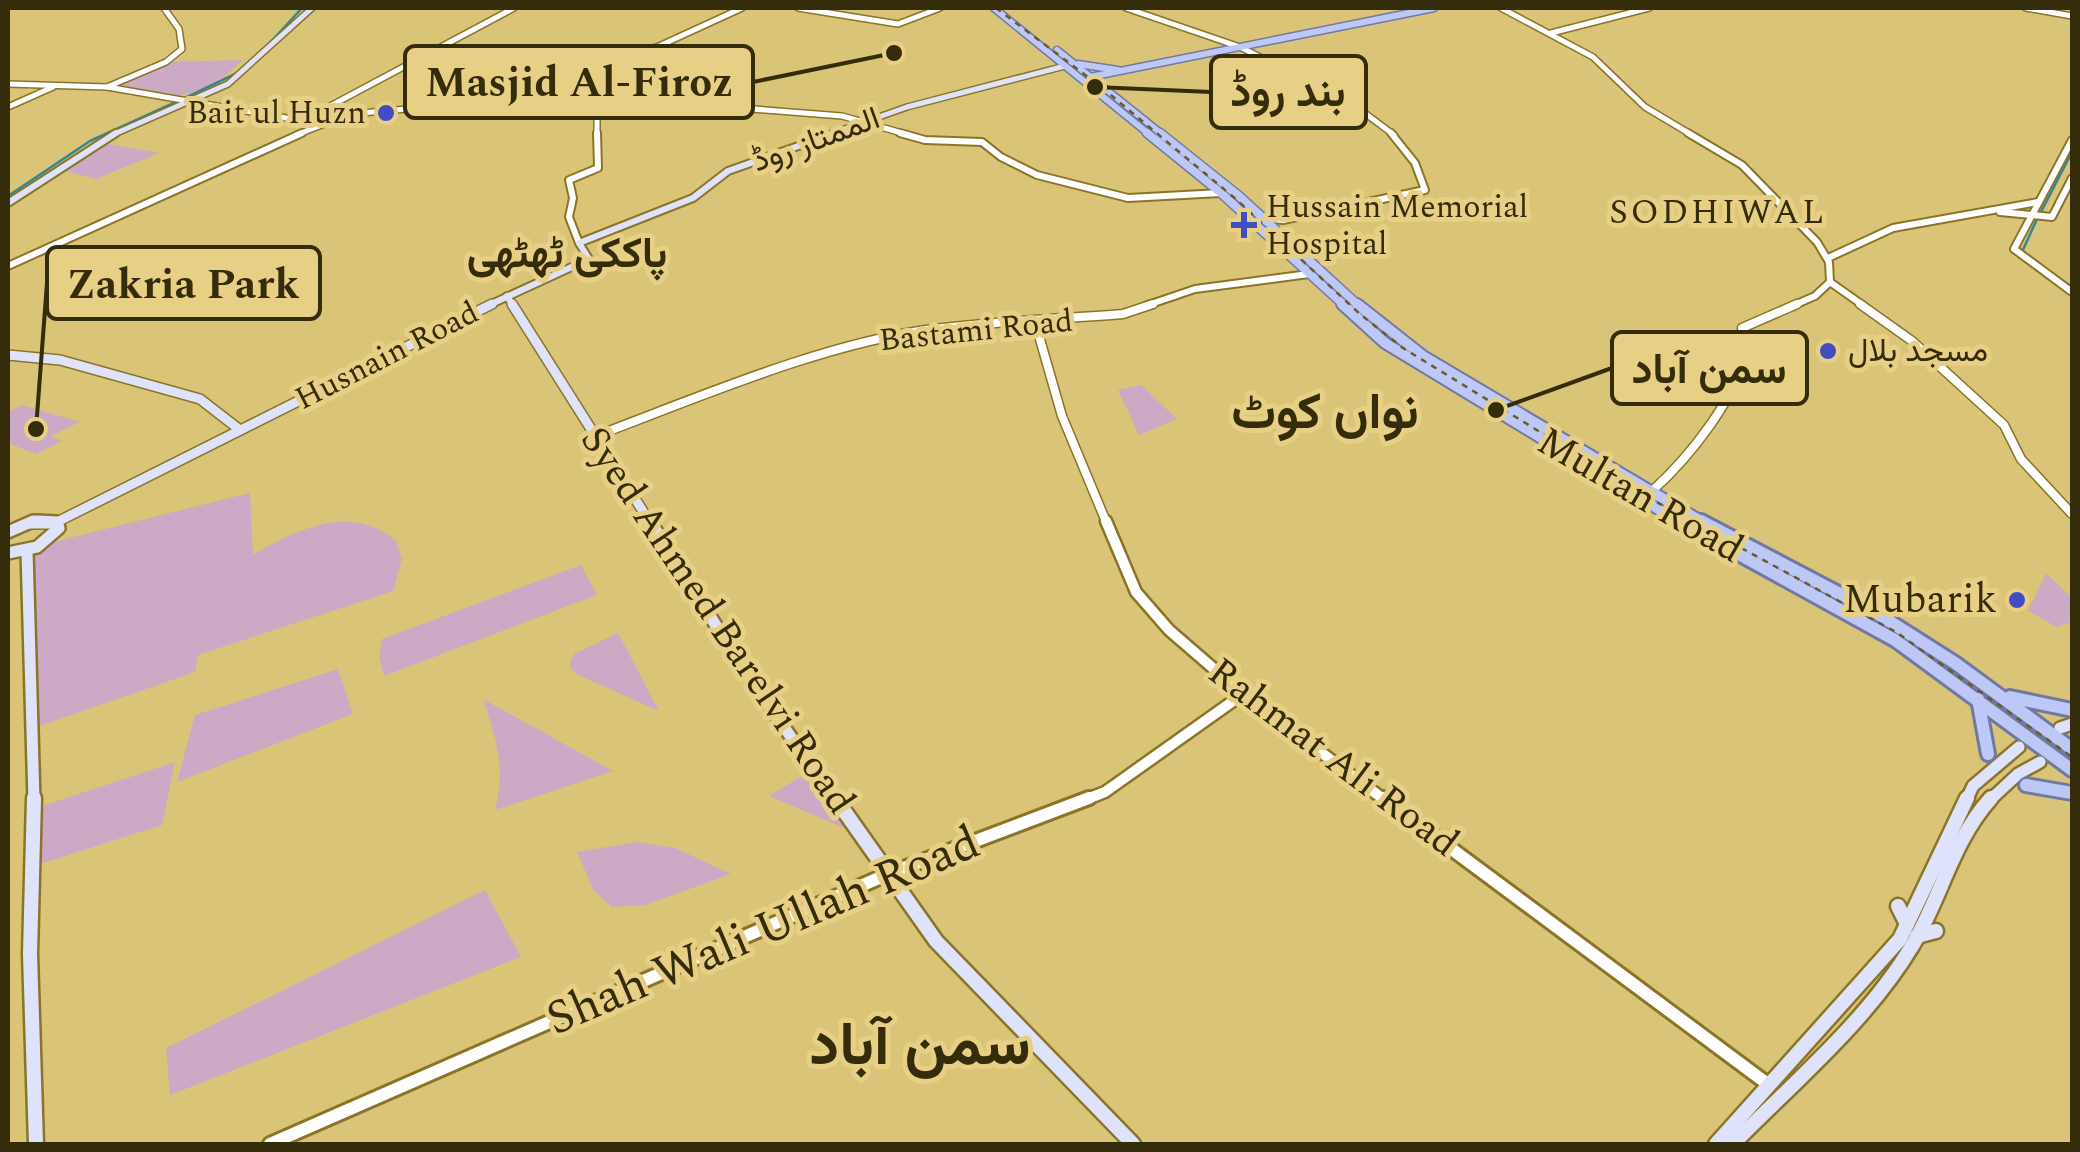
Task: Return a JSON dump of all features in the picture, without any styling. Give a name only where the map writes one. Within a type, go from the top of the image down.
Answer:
[{"type":"main road","points":[[186,98],[228,84],[312,8]]},
{"type":"main road","name":"Multan Road","points":[[994,8],[1086,77],[1221,193],[1378,338],[1642,501],[1868,624],[1978,698],[2072,770]]},
{"type":"main road","name":"Multan Road","points":[[1002,8],[1069,65]]},
{"type":"main road","points":[[1239,47],[1422,8]]},
{"type":"main road","points":[[1086,77],[1434,8]]},
{"type":"main road","points":[[1069,65],[1122,71]]},
{"type":"main road","name":"الممتاز روڈ","points":[[580,243],[693,198],[724,173],[907,107],[1069,65]]},
{"type":"main road","points":[[1108,89],[1122,71]]},
{"type":"main road","name":"Multan Road","points":[[1086,77],[1108,89],[1264,218],[1278,223],[1355,303],[1423,356],[1651,492],[1878,614],[2072,749]]},
{"type":"main road","points":[[8,203],[100,141],[186,98],[210,92]]},
{"type":"main road","name":"Husnain Road","points":[[56,522],[507,296],[588,260],[580,243]]},
{"type":"main road","name":"Syed Ahmed Barelvi Road","points":[[507,296],[746,673],[936,941],[1132,1144]]},
{"type":"main road","points":[[1342,305],[1355,303]]},
{"type":"main road","points":[[8,355],[60,360],[200,399],[240,430]]},
{"type":"main road","points":[[8,532],[34,521],[56,522],[59,528],[53,538],[27,551],[8,553]]},
{"type":"main road","points":[[27,551],[34,806],[30,954],[36,1144]]},
{"type":"main road","points":[[1992,690],[2018,700],[2072,710]]},
{"type":"main road","points":[[1978,698],[1988,754]]},
{"type":"main road","points":[[1733,1144],[1910,950],[1912,930],[1973,786],[2020,746]]},
{"type":"main road","points":[[1716,1144],[1912,930],[1978,811],[2000,786],[2040,762]]},
{"type":"main road","points":[[2026,785],[2072,793]]},
{"type":"main road","points":[[1898,906],[1912,930]]},
{"type":"main road","points":[[1912,930],[1936,931]]},
{"type":"street","points":[[107,88],[180,53],[184,44],[181,35],[164,8]]},
{"type":"street","points":[[302,122],[514,8]]},
{"type":"street","points":[[8,266],[321,124],[350,114],[486,102],[594,64],[657,47],[742,8]]},
{"type":"street","points":[[798,8],[898,24],[940,8]]},
{"type":"street","points":[[1126,8],[1239,47],[1372,116],[1412,157],[1421,172],[1424,190],[1278,223]]},
{"type":"street","points":[[1501,8],[1608,68],[1645,107],[1742,166],[1776,197],[1828,258],[1830,282],[1912,341],[1958,381],[2004,426],[2021,460],[2072,514]]},
{"type":"street","points":[[1551,33],[1649,8]]},
{"type":"street","points":[[2026,8],[2072,16]]},
{"type":"street","points":[[614,104],[670,53],[657,47]]},
{"type":"street","points":[[8,84],[60,84],[186,98],[321,124]]},
{"type":"street","points":[[8,107],[60,84]]},
{"type":"street","points":[[514,93],[546,112],[614,104],[689,104],[869,121],[925,140],[982,142],[1001,157],[1037,175],[1128,198],[1221,193]]},
{"type":"street","points":[[580,243],[569,218],[574,198],[569,180],[598,168],[597,108]]},
{"type":"street","points":[[2072,140],[2014,249],[2072,292]]},
{"type":"street","points":[[1988,211],[2048,217],[2058,210],[2072,178]]},
{"type":"street","points":[[1828,258],[1893,228],[2038,202]]},
{"type":"street","name":"Bastami Road","points":[[593,437],[720,389],[865,343],[932,329],[1123,314],[1194,289],[1309,274]]},
{"type":"street","points":[[1651,492],[1682,462],[1742,370],[1750,344],[1742,328],[1815,296],[1830,282]]},
{"type":"street","name":"Rahmat Ali Road","points":[[1035,322],[1062,416],[1136,592],[1169,630],[1242,694],[1772,1087]]},
{"type":"street","name":"Shah Wali Ullah Road","points":[[270,1144],[888,874],[1105,792],[1242,694]]},
{"type":"shaded area","points":[[243,60],[209,85],[180,95],[107,87],[166,62]]},
{"type":"shaded area","points":[[103,143],[159,153],[96,179],[61,170]]},
{"type":"shaded area","points":[[1141,385],[1177,419],[1139,435],[1118,390]]},
{"type":"shaded area","points":[[22,405],[80,422],[50,436],[62,441],[36,454],[8,443],[8,412]]},
{"type":"shaded area","points":[[250,493],[253,555],[306,529],[343,522],[361,524],[396,541],[402,559],[393,591],[198,655],[195,672],[28,730],[26,553],[46,544]]},
{"type":"shaded area","points":[[581,565],[597,595],[384,676],[379,657],[382,639]]},
{"type":"shaded area","points":[[2046,573],[2072,598],[2072,622],[2057,627],[2028,611]]},
{"type":"shaded area","points":[[618,633],[659,711],[576,674],[569,666],[574,654]]},
{"type":"shaded area","points":[[338,669],[353,714],[177,782],[195,715]]},
{"type":"shaded area","points":[[483,699],[613,771],[495,810],[499,767]]},
{"type":"shaded area","points":[[175,762],[162,825],[34,866],[39,807]]},
{"type":"shaded area","points":[[812,770],[861,835],[769,796]]},
{"type":"shaded area","points":[[637,842],[675,848],[731,874],[645,905],[612,907],[594,891],[577,852]]},
{"type":"shaded area","points":[[485,890],[521,957],[170,1095],[166,1048]]},
{"type":"waterway","points":[[267,46],[302,8]]},
{"type":"waterway","points":[[183,99],[235,74]]},
{"type":"waterway","points":[[8,196],[90,141],[176,102]]},
{"type":"waterway","points":[[2041,212],[2072,152]]},
{"type":"waterway","points":[[2022,252],[2037,219]]},
{"type":"waterway","points":[[2053,274],[2072,287]]},
{"type":"railway","points":[[996,8],[1100,86],[1237,200],[1361,315],[1403,348],[1638,492],[1896,632],[2072,757]]},
{"type":"place","name":"Masjid Al-Firoz","points":[[894,53]]},
{"type":"place","name":"بند روڈ","points":[[1095,87]]},
{"type":"place","name":"Bait ul Huzn","points":[[386,113]]},
{"type":"place","name":"Hussain Memorial Hospital","points":[[1244,225]]},
{"type":"place","name":"مسجد بلال","points":[[1828,351]]},
{"type":"place","name":"سمن آباد","points":[[1496,410]]},
{"type":"place","name":"Zakria Park","points":[[36,429]]},
{"type":"place","name":"Mubarik","points":[[2017,600]]},
{"type":"district","name":"SODHIWAL","points":[[1718,212]]},
{"type":"district","name":"پاککی ٹھٹھی","points":[[567,254]]},
{"type":"district","name":"نواں کوٹ","points":[[1325,413]]},
{"type":"district","name":"سمن آباد","points":[[920,1046]]}]
